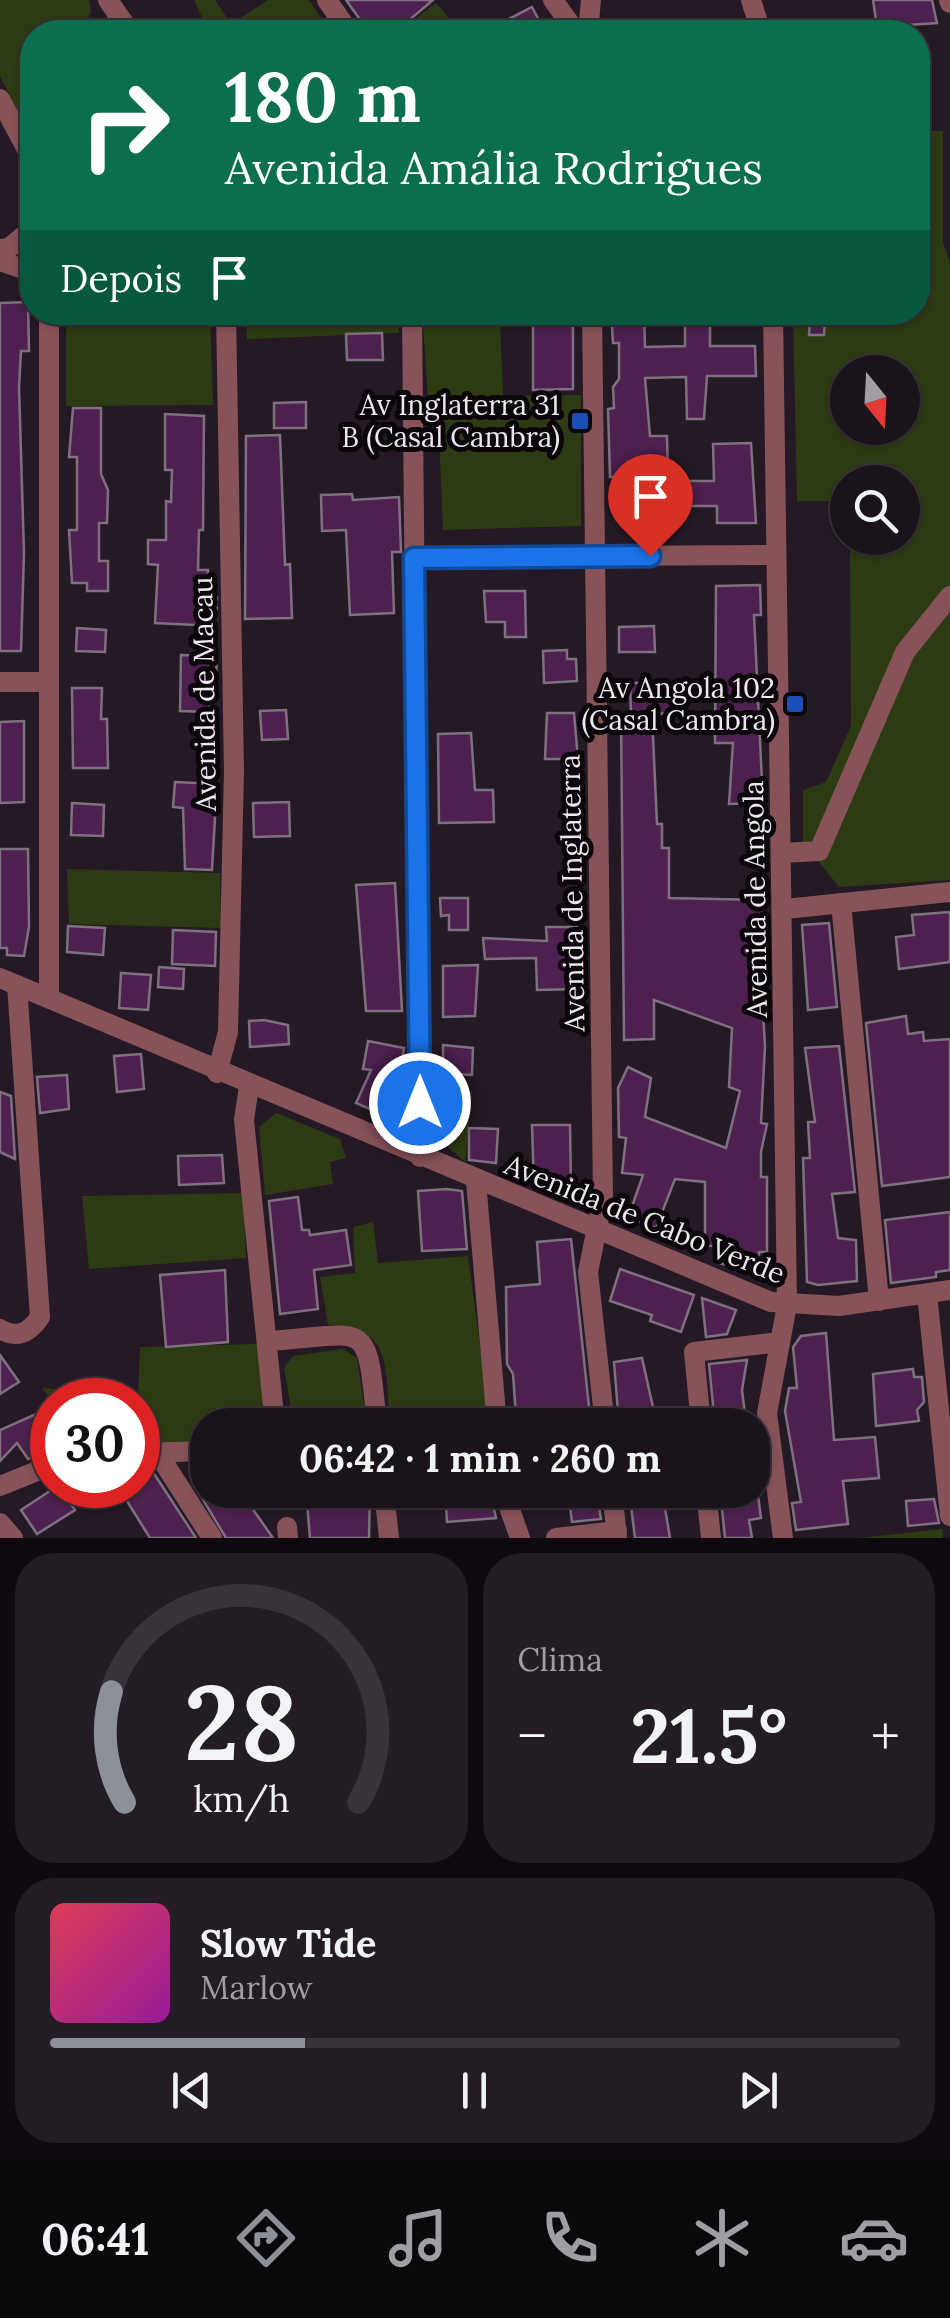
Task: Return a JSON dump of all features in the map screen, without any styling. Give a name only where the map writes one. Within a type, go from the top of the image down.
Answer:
[{"type":"street","points":[[0,100],[20,137]]},
{"type":"street","points":[[49,325],[49,998]]},
{"type":"street","name":"Avenida de Macau","points":[[217,1073],[228,1032],[234,771],[226,325]]},
{"type":"street","points":[[412,325],[420,1157]]},
{"type":"street","name":"Avenida de Inglaterra","points":[[592,325],[603,1198],[588,1272],[603,1408]]},
{"type":"street","name":"Avenida de Angola","points":[[772,325],[785,909],[787,1305],[767,1414],[782,1538]]},
{"type":"street","points":[[414,558],[775,556]]},
{"type":"street","points":[[782,853],[819,852],[906,652],[950,596]]},
{"type":"street","points":[[0,682],[49,682]]},
{"type":"street","points":[[785,909],[950,892]]},
{"type":"street","points":[[842,904],[879,1301]]},
{"type":"street","points":[[6,1332],[23,1334],[40,1317],[9,982]]},
{"type":"street","name":"Avenida de Cabo Verde","points":[[9,982],[217,1073],[771,1302],[839,1306],[950,1290]]},
{"type":"street","points":[[249,1086],[244,1120],[274,1408]]},
{"type":"street","points":[[476,1181],[496,1408]]},
{"type":"street","points":[[927,1294],[950,1516]]},
{"type":"street","points":[[268,1340],[348,1334],[360,1339],[370,1351],[376,1408]]},
{"type":"street","points":[[699,1408],[694,1352],[780,1342]]},
{"type":"street","points":[[160,1452],[190,1451]]},
{"type":"street","points":[[160,1468],[212,1538]]},
{"type":"street","points":[[0,1486],[30,1474]]},
{"type":"street","points":[[386,1508],[389,1538]]},
{"type":"street","points":[[509,1508],[520,1538]]},
{"type":"street","points":[[556,1538],[617,1535],[614,1508]]},
{"type":"street","points":[[708,1508],[711,1538]]},
{"type":"street","points":[[0,1523],[13,1538]]},
{"type":"green space","points":[[0,0],[89,0],[87,20],[20,20],[20,115],[0,76]]},
{"type":"green space","points":[[194,0],[215,0],[228,20],[203,20]]},
{"type":"green space","points":[[268,0],[309,0],[323,20],[237,20]]},
{"type":"green space","points":[[436,3],[451,20],[414,20]]},
{"type":"green space","points":[[930,131],[943,131],[943,242],[950,263],[950,880],[839,887],[803,842],[803,790],[826,782],[851,726],[850,555],[920,555],[920,465],[830,465],[830,501],[797,501],[793,325],[930,325]]},
{"type":"green space","points":[[66,325],[210,325],[213,405],[66,406]]},
{"type":"green space","points":[[246,325],[399,325],[399,333],[247,339]]},
{"type":"green space","points":[[423,325],[500,325],[503,396],[581,395],[581,526],[443,530],[438,407],[428,399]]},
{"type":"green space","points":[[67,869],[220,873],[221,928],[69,924]]},
{"type":"green space","points":[[435,1084],[472,1091],[465,1162],[439,1139]]},
{"type":"green space","points":[[276,1113],[340,1139],[346,1158],[330,1162],[333,1184],[265,1195],[259,1127]]},
{"type":"green space","points":[[243,1193],[246,1258],[89,1269],[82,1196]]},
{"type":"green space","points":[[373,1222],[378,1263],[468,1256],[488,1408],[389,1408],[385,1368],[375,1342],[349,1327],[328,1325],[320,1277],[355,1273],[353,1227]]},
{"type":"green space","points":[[260,1344],[264,1408],[190,1408],[190,1442],[160,1444],[160,1378],[139,1378],[140,1347]]},
{"type":"green space","points":[[343,1349],[357,1358],[364,1408],[291,1408],[284,1368],[293,1356]]},
{"type":"green space","points":[[942,1529],[943,1538],[859,1538]]},
{"type":"building","points":[[346,0],[433,0],[409,20],[360,20]]},
{"type":"building","points":[[873,0],[932,0],[937,23],[930,23],[930,20],[876,20]]},
{"type":"building","points":[[532,7],[539,20],[507,20]]},
{"type":"building","points":[[20,302],[20,325],[28,325],[29,351],[21,351],[19,387],[24,553],[21,651],[0,651],[0,303]]},
{"type":"building","points":[[533,325],[573,325],[573,389],[533,390]]},
{"type":"building","points":[[612,325],[644,325],[645,347],[685,346],[685,325],[710,325],[710,346],[755,346],[756,376],[707,376],[704,419],[687,419],[686,377],[645,378],[650,436],[667,436],[668,481],[714,481],[713,444],[751,443],[756,523],[717,523],[717,506],[637,506],[637,476],[610,477],[608,409],[614,408],[613,387],[619,379],[619,343],[613,343]]},
{"type":"building","points":[[810,325],[825,325],[824,335],[809,335]]},
{"type":"building","points":[[382,333],[383,360],[347,360],[346,334]]},
{"type":"building","points":[[306,402],[306,428],[274,428],[274,403]]},
{"type":"building","points":[[73,408],[101,408],[101,474],[108,490],[107,523],[99,523],[99,561],[108,561],[108,591],[87,591],[87,583],[72,583],[69,530],[77,530],[77,457],[69,457]]},
{"type":"building","points":[[165,414],[204,416],[203,530],[199,530],[198,570],[208,570],[208,596],[217,597],[216,626],[155,623],[158,565],[148,564],[148,540],[166,540],[166,501],[171,502],[172,470],[165,470]]},
{"type":"building","points":[[280,435],[285,565],[290,564],[292,618],[245,619],[246,436]]},
{"type":"building","points":[[352,494],[353,500],[399,497],[401,552],[392,552],[394,613],[350,615],[346,530],[322,531],[321,495]]},
{"type":"building","points":[[760,585],[761,615],[754,615],[763,803],[729,804],[733,743],[715,743],[716,586]]},
{"type":"building","points":[[484,591],[525,591],[526,637],[505,637],[505,622],[486,622]]},
{"type":"building","points":[[654,626],[655,652],[619,652],[619,627]]},
{"type":"building","points":[[77,628],[106,630],[105,652],[76,651]]},
{"type":"building","points":[[567,650],[567,659],[576,659],[577,681],[544,683],[543,651]]},
{"type":"building","points":[[181,655],[216,656],[217,687],[210,687],[210,712],[180,711]]},
{"type":"building","points":[[674,682],[675,713],[652,714],[657,824],[662,824],[662,848],[669,848],[669,898],[762,900],[763,955],[757,956],[757,994],[762,994],[765,1046],[761,1123],[767,1124],[761,1177],[767,1177],[767,1252],[759,1252],[759,1261],[747,1268],[716,1263],[716,1246],[705,1246],[705,1182],[675,1179],[656,1228],[628,1218],[643,1175],[622,1173],[626,1138],[619,1137],[618,1088],[628,1067],[651,1078],[645,1117],[726,1148],[740,1091],[729,1087],[732,1028],[654,1000],[654,1039],[624,1040],[621,714],[631,714],[630,683]]},
{"type":"building","points":[[72,688],[102,688],[101,719],[107,719],[108,768],[73,768]]},
{"type":"building","points":[[286,710],[288,739],[262,740],[260,711]]},
{"type":"building","points":[[547,713],[574,713],[578,759],[545,759]]},
{"type":"building","points":[[24,721],[24,802],[0,803],[0,722]]},
{"type":"building","points":[[471,733],[475,790],[493,790],[494,822],[439,823],[438,734]]},
{"type":"building","points":[[175,782],[217,784],[212,870],[185,869],[183,808],[173,807]]},
{"type":"building","points":[[289,802],[290,836],[254,837],[253,803]]},
{"type":"building","points":[[72,803],[104,805],[103,836],[71,835]]},
{"type":"building","points":[[0,849],[28,849],[29,927],[24,956],[7,955],[7,948],[0,948]]},
{"type":"building","points":[[395,883],[402,1011],[366,1011],[356,885]]},
{"type":"building","points":[[440,898],[468,898],[468,930],[449,930],[449,915],[441,916]]},
{"type":"building","points":[[950,912],[950,962],[899,969],[896,937],[914,935],[912,915]]},
{"type":"building","points":[[829,923],[837,1007],[808,1010],[802,925]]},
{"type":"building","points":[[68,926],[105,928],[103,955],[67,952]]},
{"type":"building","points":[[546,927],[577,927],[578,989],[537,990],[536,958],[485,959],[483,938],[547,941]]},
{"type":"building","points":[[173,930],[216,932],[215,966],[172,964]]},
{"type":"building","points":[[478,965],[475,1016],[443,1017],[443,966]]},
{"type":"building","points":[[159,967],[184,969],[183,989],[158,987]]},
{"type":"building","points":[[121,973],[151,975],[148,1010],[119,1008]]},
{"type":"building","points":[[906,1016],[908,1034],[923,1032],[924,1041],[950,1039],[950,1177],[882,1186],[866,1023]]},
{"type":"building","points":[[249,1021],[288,1025],[289,1044],[250,1047]]},
{"type":"building","points":[[368,1041],[404,1048],[400,1072],[382,1114],[356,1103],[371,1070],[363,1069]]},
{"type":"building","points":[[443,1045],[473,1048],[472,1075],[443,1073]]},
{"type":"building","points":[[839,1046],[855,1192],[832,1194],[838,1238],[856,1240],[857,1281],[818,1285],[807,1282],[803,1158],[810,1158],[808,1122],[815,1122],[805,1048]]},
{"type":"building","points":[[141,1054],[144,1089],[117,1092],[114,1056]]},
{"type":"building","points":[[67,1075],[69,1109],[40,1113],[37,1077]]},
{"type":"building","points":[[0,1092],[11,1096],[15,1159],[0,1152]]},
{"type":"building","points":[[532,1125],[570,1125],[571,1186],[534,1187]]},
{"type":"building","points":[[469,1128],[498,1129],[496,1163],[469,1160]]},
{"type":"building","points":[[222,1155],[224,1183],[179,1185],[178,1156]]},
{"type":"building","points":[[418,1191],[462,1191],[467,1249],[422,1251]]},
{"type":"building","points":[[298,1197],[302,1230],[309,1230],[310,1235],[346,1230],[351,1265],[314,1270],[318,1309],[280,1314],[269,1201]]},
{"type":"building","points":[[950,1212],[950,1270],[936,1272],[936,1277],[891,1283],[885,1220]]},
{"type":"building","points":[[571,1239],[589,1408],[515,1408],[513,1374],[507,1364],[506,1287],[540,1284],[537,1242]]},
{"type":"building","points":[[620,1269],[694,1295],[681,1332],[650,1321],[652,1315],[610,1301]]},
{"type":"building","points":[[225,1270],[228,1342],[166,1347],[160,1275]]},
{"type":"building","points":[[702,1298],[736,1310],[727,1334],[706,1337]]},
{"type":"building","points":[[826,1333],[834,1440],[875,1437],[879,1478],[843,1481],[848,1524],[796,1530],[792,1503],[801,1502],[785,1411],[789,1388],[797,1388],[793,1347],[801,1336]]},
{"type":"building","points":[[0,1355],[19,1382],[0,1394]]},
{"type":"building","points":[[642,1358],[653,1408],[618,1408],[614,1362]]},
{"type":"building","points":[[747,1360],[742,1390],[744,1408],[713,1408],[709,1364]]},
{"type":"building","points":[[913,1369],[914,1377],[922,1377],[924,1402],[917,1410],[919,1421],[876,1426],[873,1374]]},
{"type":"building","points":[[30,1417],[30,1458],[17,1443],[0,1461],[0,1430]]},
{"type":"building","points":[[160,1483],[196,1538],[150,1538],[131,1508],[160,1508]]},
{"type":"building","points":[[934,1499],[939,1523],[908,1526],[906,1501]]},
{"type":"building","points":[[30,1504],[30,1508],[75,1510],[37,1534],[21,1510]]},
{"type":"building","points":[[208,1508],[252,1508],[273,1538],[226,1538]]},
{"type":"building","points":[[308,1508],[370,1508],[369,1538],[310,1538]]},
{"type":"building","points":[[446,1508],[494,1508],[496,1518],[447,1522]]},
{"type":"building","points":[[570,1508],[599,1508],[601,1519],[572,1522]]},
{"type":"building","points":[[631,1508],[665,1508],[670,1538],[635,1538]]},
{"type":"building","points":[[722,1508],[760,1508],[761,1518],[749,1520],[752,1538],[725,1538]]},
{"type":"place","name":"Av Inglaterra 31 B (Casal Cambra)","points":[[580,421]]},
{"type":"place","name":"Av Angola 102 (Casal Cambra)","points":[[795,704]]},
{"type":"route","points":[[420,1103],[414,558],[650,556]]}]
